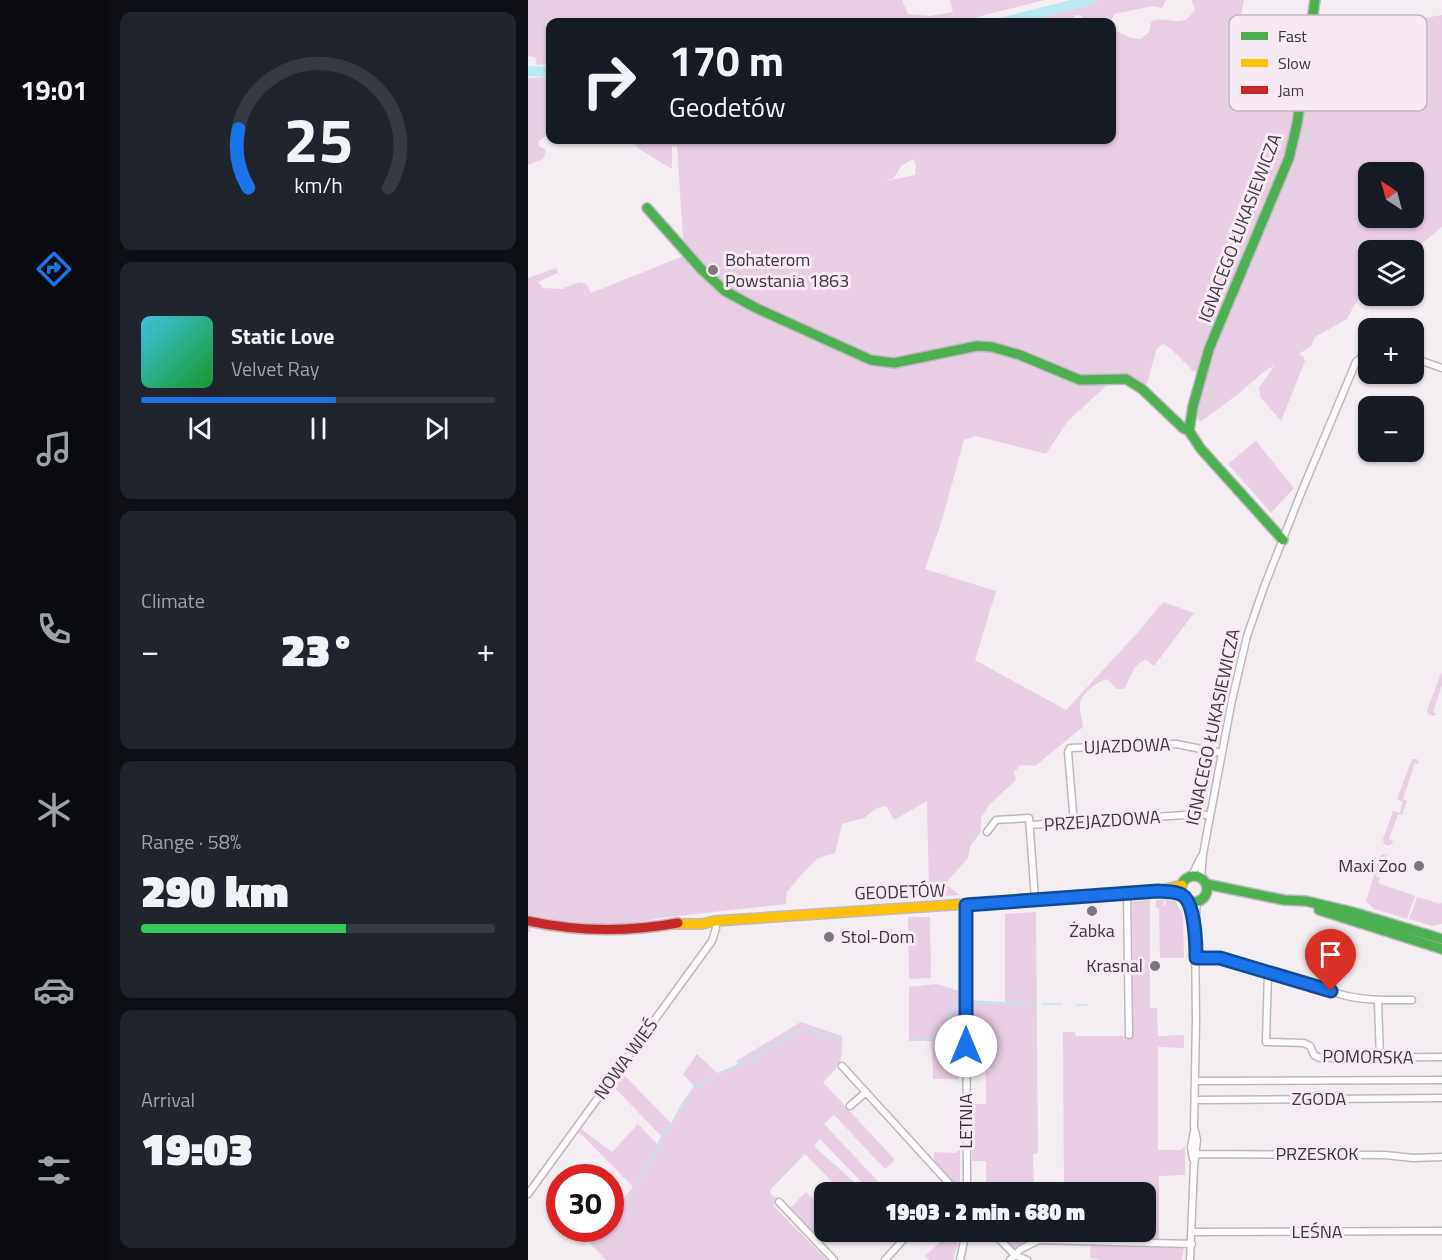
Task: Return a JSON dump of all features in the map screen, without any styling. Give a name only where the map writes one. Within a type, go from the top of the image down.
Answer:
[{"type":"street","name":"IGNACEGO ŁUKASIEWICZA","points":[[1313,15],[1315,0]]},
{"type":"street","name":"IGNACEGO ŁUKASIEWICZA","points":[[1189,431],[1193,406],[1209,350],[1289,158],[1299,111]]},
{"type":"street","points":[[647,208],[702,270],[725,291],[854,354],[871,360],[894,363],[977,346],[992,347],[1020,355],[1080,380],[1126,379],[1142,389],[1189,431],[1201,449],[1283,540]]},
{"type":"street","name":"IGNACEGO ŁUKASIEWICZA","points":[[1201,883],[1203,854],[1210,816],[1247,636],[1264,587],[1358,360]]},
{"type":"street","points":[[1424,362],[1442,368]]},
{"type":"street","name":"UJAZDOWA","points":[[1074,823],[1068,752],[1070,748],[1176,744],[1222,753]]},
{"type":"street","name":"PRZEJAZDOWA","points":[[987,832],[996,820],[1029,819],[1030,825],[1201,814],[1210,816]]},
{"type":"street","points":[[1030,825],[1035,899]]},
{"type":"street","points":[[1190,1260],[1194,1154],[1197,1140],[1194,1127],[1196,958],[1195,930],[1185,880],[1356,913],[1439,936]]},
{"type":"street","points":[[1187,895],[1203,898],[1201,883]]},
{"type":"street","name":"GEODETÓW","points":[[528,921],[572,929],[598,929],[702,924],[715,921],[847,911],[1158,891],[1187,895]]},
{"type":"street","points":[[1127,893],[1129,1035]]},
{"type":"street","points":[[1284,900],[1442,949]]},
{"type":"street","name":"LETNIA","points":[[966,905],[966,1182]]},
{"type":"street","name":"NOWA WIEŚ","points":[[528,1194],[712,941],[716,928],[715,921]]},
{"type":"street","points":[[1196,958],[1220,958],[1344,995],[1378,1001],[1412,1000]]},
{"type":"street","name":"POMORSKA","points":[[1268,972],[1266,1042],[1304,1043],[1310,1047],[1314,1055],[1320,1058],[1442,1057]]},
{"type":"street","points":[[1378,1001],[1380,1058]]},
{"type":"street","points":[[842,1066],[947,1182]]},
{"type":"street","points":[[1195,1081],[1442,1080]]},
{"type":"street","points":[[850,1106],[866,1092]]},
{"type":"street","name":"ZGODA","points":[[1195,1100],[1442,1098]]},
{"type":"street","name":"PRZESKOK","points":[[1194,1154],[1442,1157]]},
{"type":"street","points":[[779,1202],[834,1260]]},
{"type":"street","name":"LEŚNA","points":[[1192,1232],[1442,1231]]},
{"type":"street","points":[[1012,1258],[1030,1243],[1048,1239],[1192,1244]]},
{"type":"street","points":[[885,1260],[901,1242]]},
{"type":"street","points":[[960,1260],[964,1242]]},
{"type":"street","points":[[1000,1242],[1012,1258],[1027,1260]]},
{"type":"shaded area","points":[[528,0],[902,0],[908,14],[930,16],[953,12],[950,0],[1045,0],[973,18],[546,18],[546,64],[537,65],[535,57],[528,56]]},
{"type":"shaded area","points":[[1098,0],[1166,0],[1162,8],[1153,6],[1114,14],[1112,18],[1082,18],[1076,15],[1073,18],[1027,18]]},
{"type":"shaded area","points":[[1191,0],[1244,0],[1241,15],[1229,15],[1229,111],[1427,111],[1427,18],[1442,15],[1442,227],[1424,242],[1424,240],[1358,240],[1358,301],[1347,319],[1315,337],[1311,346],[1299,354],[1305,361],[1281,421],[1260,397],[1259,388],[1274,366],[1200,422],[1196,406],[1205,376],[1192,370],[1163,344],[1156,350],[1148,381],[1142,392],[1128,382],[1109,383],[1067,422],[1046,454],[976,436],[964,440],[942,520],[925,569],[996,591],[975,660],[1066,710],[1163,602],[1194,613],[1154,666],[1146,660],[1141,662],[1132,672],[1124,689],[1117,689],[1107,679],[1093,686],[1080,702],[1083,727],[1035,766],[1021,765],[1014,772],[1016,780],[990,804],[981,818],[981,832],[970,846],[968,858],[945,884],[960,895],[931,897],[927,801],[894,820],[886,806],[877,808],[864,818],[842,824],[835,853],[818,858],[803,873],[787,892],[786,904],[668,917],[598,929],[533,923],[528,932],[528,278],[556,268],[558,273],[538,282],[543,288],[562,289],[579,282],[586,284],[591,293],[686,255],[677,146],[672,146],[672,169],[635,144],[1116,144],[1116,31],[1131,38],[1141,39],[1149,32],[1151,22],[1185,20],[1195,9]],"holes":[[[913,159],[916,165],[915,175],[885,181],[894,178],[901,166]]]},
{"type":"shaded area","points":[[546,77],[546,136],[539,141],[539,146],[546,150],[543,159],[528,165],[528,78]]},
{"type":"shaded area","points":[[1256,441],[1294,488],[1271,513],[1228,464]]},
{"type":"shaded area","points":[[1442,671],[1442,685],[1433,712],[1437,714],[1433,716],[1428,714],[1427,710]]},
{"type":"shaded area","points":[[1412,759],[1417,759],[1419,764],[1415,763],[1403,799],[1407,801],[1402,815],[1398,814],[1389,839],[1393,841],[1392,844],[1387,846],[1383,839],[1393,811],[1400,813],[1403,802],[1397,799]]},
{"type":"shaded area","points":[[1383,854],[1388,856],[1384,855],[1376,876],[1380,878],[1378,883],[1415,896],[1407,919],[1374,909],[1366,901],[1380,856]]},
{"type":"shaded area","points":[[1417,897],[1441,904],[1442,902],[1442,924],[1433,926],[1409,919]]},
{"type":"shaded area","points":[[1150,900],[1150,1008],[1157,1008],[1158,1036],[1184,1035],[1184,1048],[1158,1047],[1158,1150],[1181,1150],[1185,1146],[1185,1175],[1159,1176],[1159,1241],[1156,1241],[1156,1182],[1064,1182],[1063,1032],[1075,1032],[1076,1036],[1133,1036],[1132,902]]},
{"type":"shaded area","points":[[1156,900],[1164,900],[1163,907],[1166,904],[1165,900],[1175,901],[1183,915],[1184,958],[1160,958],[1159,908],[1156,908]]},
{"type":"shaded area","points":[[1036,912],[1038,1153],[1033,1154],[1034,1182],[986,1182],[986,1161],[972,1161],[971,1104],[986,1104],[985,1048],[974,1047],[971,1050],[971,1000],[1005,1002],[1005,914]]},
{"type":"shaded area","points":[[908,917],[930,917],[931,978],[909,979]]},
{"type":"shaded area","points":[[937,984],[959,991],[959,1079],[933,1079],[932,1041],[909,1041],[909,987]]},
{"type":"shaded area","points":[[801,1022],[842,1036],[840,1062],[823,1082],[895,1160],[885,1169],[834,1115],[824,1124],[879,1182],[861,1182],[820,1139],[814,1146],[854,1182],[832,1182],[805,1154],[770,1190],[771,1195],[779,1199],[773,1205],[827,1260],[606,1260],[589,1242],[624,1242],[624,1198],[633,1187],[624,1178],[624,1164],[610,1164],[579,1132],[581,1129],[612,1152],[638,1124],[657,1144],[661,1136],[613,1086],[622,1073],[671,1123],[694,1086],[683,1074],[697,1054],[717,1073],[738,1064],[736,1061]]},
{"type":"shaded area","points":[[960,1149],[960,1182],[952,1182],[934,1162],[934,1152],[956,1153]]},
{"type":"shaded area","points":[[806,1192],[814,1200],[814,1235],[789,1209]]},
{"type":"shaded area","points":[[940,1242],[958,1244],[953,1260],[929,1260],[925,1256]]},
{"type":"shaded area","points":[[1006,1242],[1025,1242],[1015,1250]]},
{"type":"shaded area","points":[[1091,1243],[1184,1246],[1182,1260],[1102,1260],[1090,1258]]},
{"type":"waterway","points":[[1020,18],[1091,0]]},
{"type":"waterway","points":[[528,71],[546,72]]},
{"type":"waterway","points":[[911,1040],[937,1039],[943,1032],[956,1002]]},
{"type":"waterway","points":[[974,1003],[1036,1004]]},
{"type":"waterway","points":[[1042,1004],[1062,1004]]},
{"type":"waterway","points":[[1077,1005],[1087,1005]]},
{"type":"waterway","points":[[750,1060],[801,1029]]},
{"type":"waterway","points":[[808,1029],[841,1040]]},
{"type":"waterway","points":[[719,1074],[745,1062]]},
{"type":"waterway","points":[[694,1088],[714,1077]]},
{"type":"waterway","points":[[677,1116],[691,1093]]},
{"type":"waterway","points":[[664,1137],[675,1118]]},
{"type":"waterway","points":[[637,1184],[661,1143]]},
{"type":"waterway","points":[[624,1201],[634,1191]]},
{"type":"traffic: fast","points":[[1313,15],[1315,0]]},
{"type":"traffic: fast","points":[[1283,540],[1201,449],[1189,431],[1193,406],[1209,349],[1289,158],[1299,111]]},
{"type":"traffic: fast","points":[[647,208],[702,270],[725,291],[756,308],[871,360],[894,363],[977,346],[992,347],[1020,355],[1080,380],[1126,379],[1142,389],[1189,431]]},
{"type":"traffic: fast","points":[[1194,876],[1203,880],[1207,889],[1203,898],[1194,902],[1185,898],[1181,889],[1185,880],[1194,876]]},
{"type":"traffic: fast","points":[[1206,884],[1284,900],[1306,901],[1356,913],[1442,939]]},
{"type":"traffic: fast","points":[[1319,910],[1442,949]]},
{"type":"traffic: slow","points":[[674,924],[702,924],[715,921],[1158,891],[1182,885]]},
{"type":"traffic: jam","points":[[528,921],[603,930],[678,923]]},
{"type":"place","name":"Bohaterom Powstania 1863","points":[[713,270]]},
{"type":"place","name":"Maxi Zoo","points":[[1419,866]]},
{"type":"place","name":"Żabka","points":[[1092,911]]},
{"type":"place","name":"Stol-Dom","points":[[829,937]]},
{"type":"place","name":"Krasnal","points":[[1155,966]]},
{"type":"route","points":[[966,1046],[966,905],[1158,891],[1183,895],[1187,900],[1195,930],[1196,958],[1220,958],[1331,991]]}]
